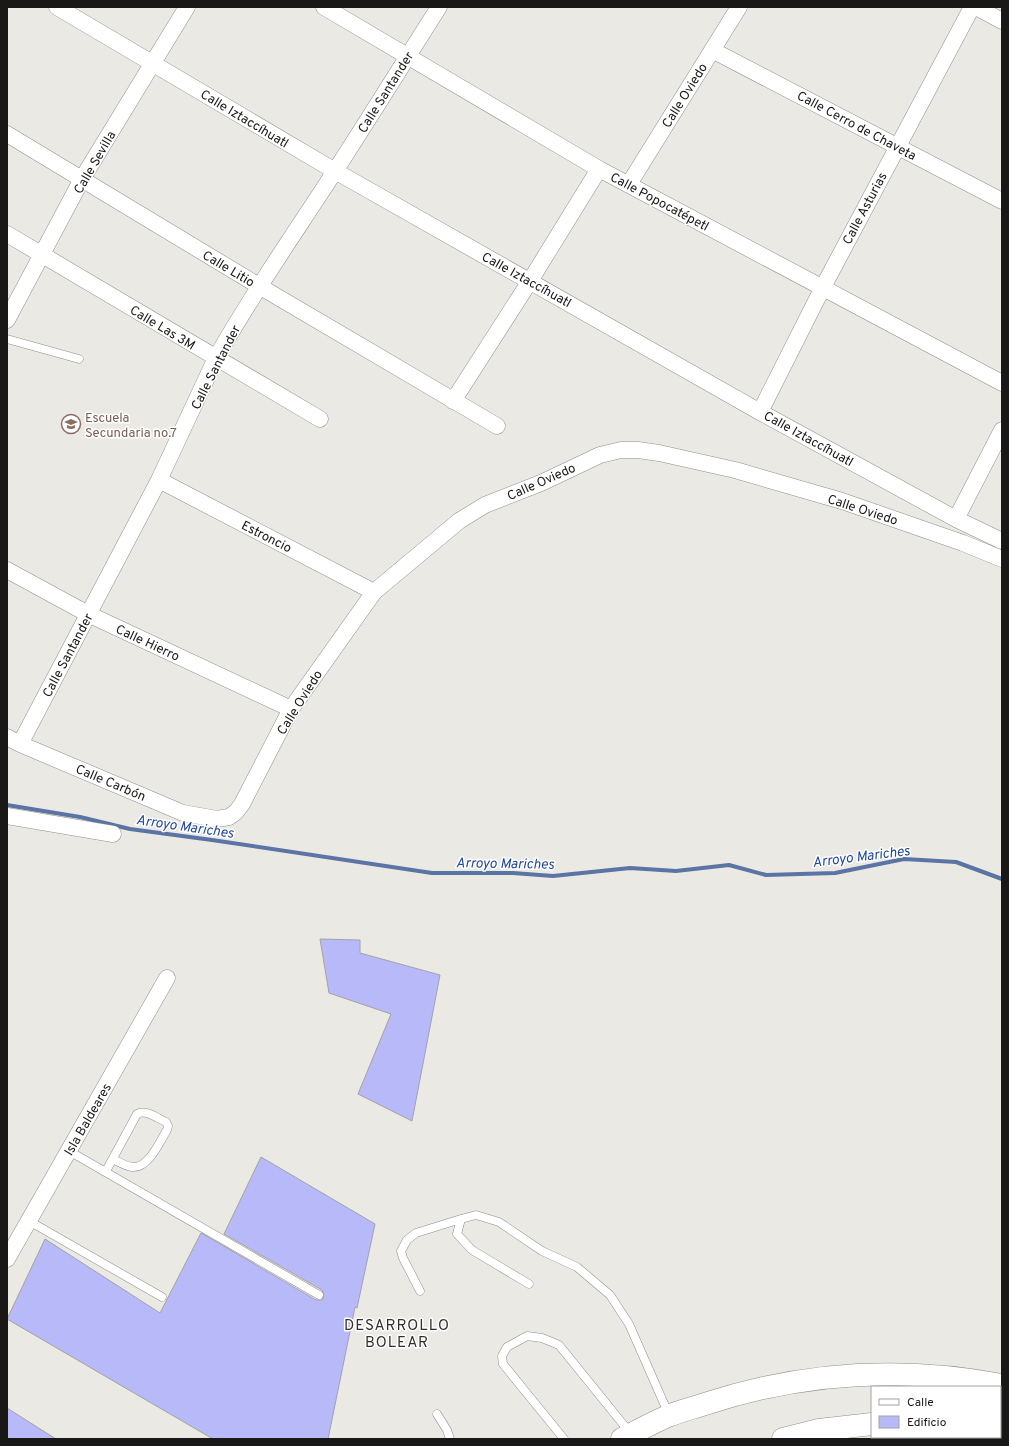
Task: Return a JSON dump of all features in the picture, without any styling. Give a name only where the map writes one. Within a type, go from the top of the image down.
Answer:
[{"type":"main road","points":[[626,1437],[669,1416],[736,1394],[780,1384],[823,1377],[912,1374],[966,1378],[1002,1384]]},
{"type":"main road","points":[[783,1439],[819,1430],[871,1424]]},
{"type":"street","name":"Calle Iztaccíhuatl","points":[[57,7],[335,171],[760,412],[956,519],[1002,541]]},
{"type":"street","name":"Calle Sevilla","points":[[7,320],[82,179],[187,7]]},
{"type":"street","name":"Calle Popocatépetl","points":[[324,7],[599,169],[822,289],[1002,383]]},
{"type":"street","name":"Calle Santander","points":[[13,741],[88,614],[159,480],[216,358],[259,286],[335,171],[439,7]]},
{"type":"street","name":"Calle Oviedo","points":[[629,184],[740,7]]},
{"type":"street","name":"Calle Asturias","points":[[760,412],[822,289],[972,7]]},
{"type":"street","points":[[976,7],[1002,20]]},
{"type":"street","name":"Calle Cerro de Chaveta","points":[[712,50],[1002,201]]},
{"type":"street","name":"Calle Litio","points":[[7,134],[259,286],[496,426]]},
{"type":"street","points":[[453,401],[530,281],[599,169]]},
{"type":"street","name":"Calle Las 3M","points":[[7,234],[320,419]]},
{"type":"street","points":[[956,519],[1002,430]]},
{"type":"street","name":"Calle Oviedo","points":[[217,819],[229,817],[236,812],[242,804],[291,709],[374,592],[459,521],[485,506],[600,455],[621,450],[638,450],[735,470],[842,501],[963,543],[1002,559]]},
{"type":"street","name":"Estroncio","points":[[159,480],[374,592]]},
{"type":"street","name":"Calle Hierro","points":[[7,570],[88,614],[291,709]]},
{"type":"street","name":"Calle Carbón","points":[[13,741],[183,813],[217,819]]},
{"type":"street","points":[[7,816],[113,834]]},
{"type":"street","name":"Isla Baldeares","points":[[7,1259],[167,978]]},
{"type":"lane","points":[[7,339],[79,359]]},
{"type":"lane","points":[[106,1171],[137,1114],[146,1112],[166,1122],[168,1126],[167,1130],[149,1160],[141,1166],[132,1167],[113,1159]]},
{"type":"lane","points":[[69,1151],[319,1295]]},
{"type":"lane","points":[[420,1291],[401,1251],[407,1240],[416,1233],[476,1215],[499,1222],[542,1251],[577,1267],[610,1295],[629,1324],[669,1416]]},
{"type":"lane","points":[[461,1219],[457,1234],[472,1250],[529,1284]]},
{"type":"lane","points":[[29,1221],[162,1297]]},
{"type":"lane","points":[[564,1439],[503,1364],[502,1356],[507,1347],[527,1336],[542,1338],[559,1345],[626,1437]]},
{"type":"lane","points":[[437,1414],[447,1430],[450,1439]]},
{"type":"building","points":[[320,939],[360,940],[360,953],[440,975],[412,1121],[358,1094],[391,1014],[329,993]]},
{"type":"building","points":[[261,1157],[375,1224],[357,1308],[355,1307],[328,1439],[213,1439],[7,1319],[45,1239],[160,1313],[201,1233],[316,1300],[322,1300],[324,1295],[322,1290],[224,1234]]},
{"type":"building","points":[[7,1408],[56,1439],[7,1439]]},
{"type":"waterway","name":"Arroyo Mariches","points":[[7,805],[80,817],[130,829],[432,873],[513,873],[553,876],[630,868],[676,871],[729,865],[766,875],[835,873],[904,859],[956,862],[1002,879]]},
{"type":"place","name":"Escuela Secundaria no.7","points":[[71,424]]},
{"type":"district","name":"DESARROLLO BOLEAR","points":[[397,1334]]}]
